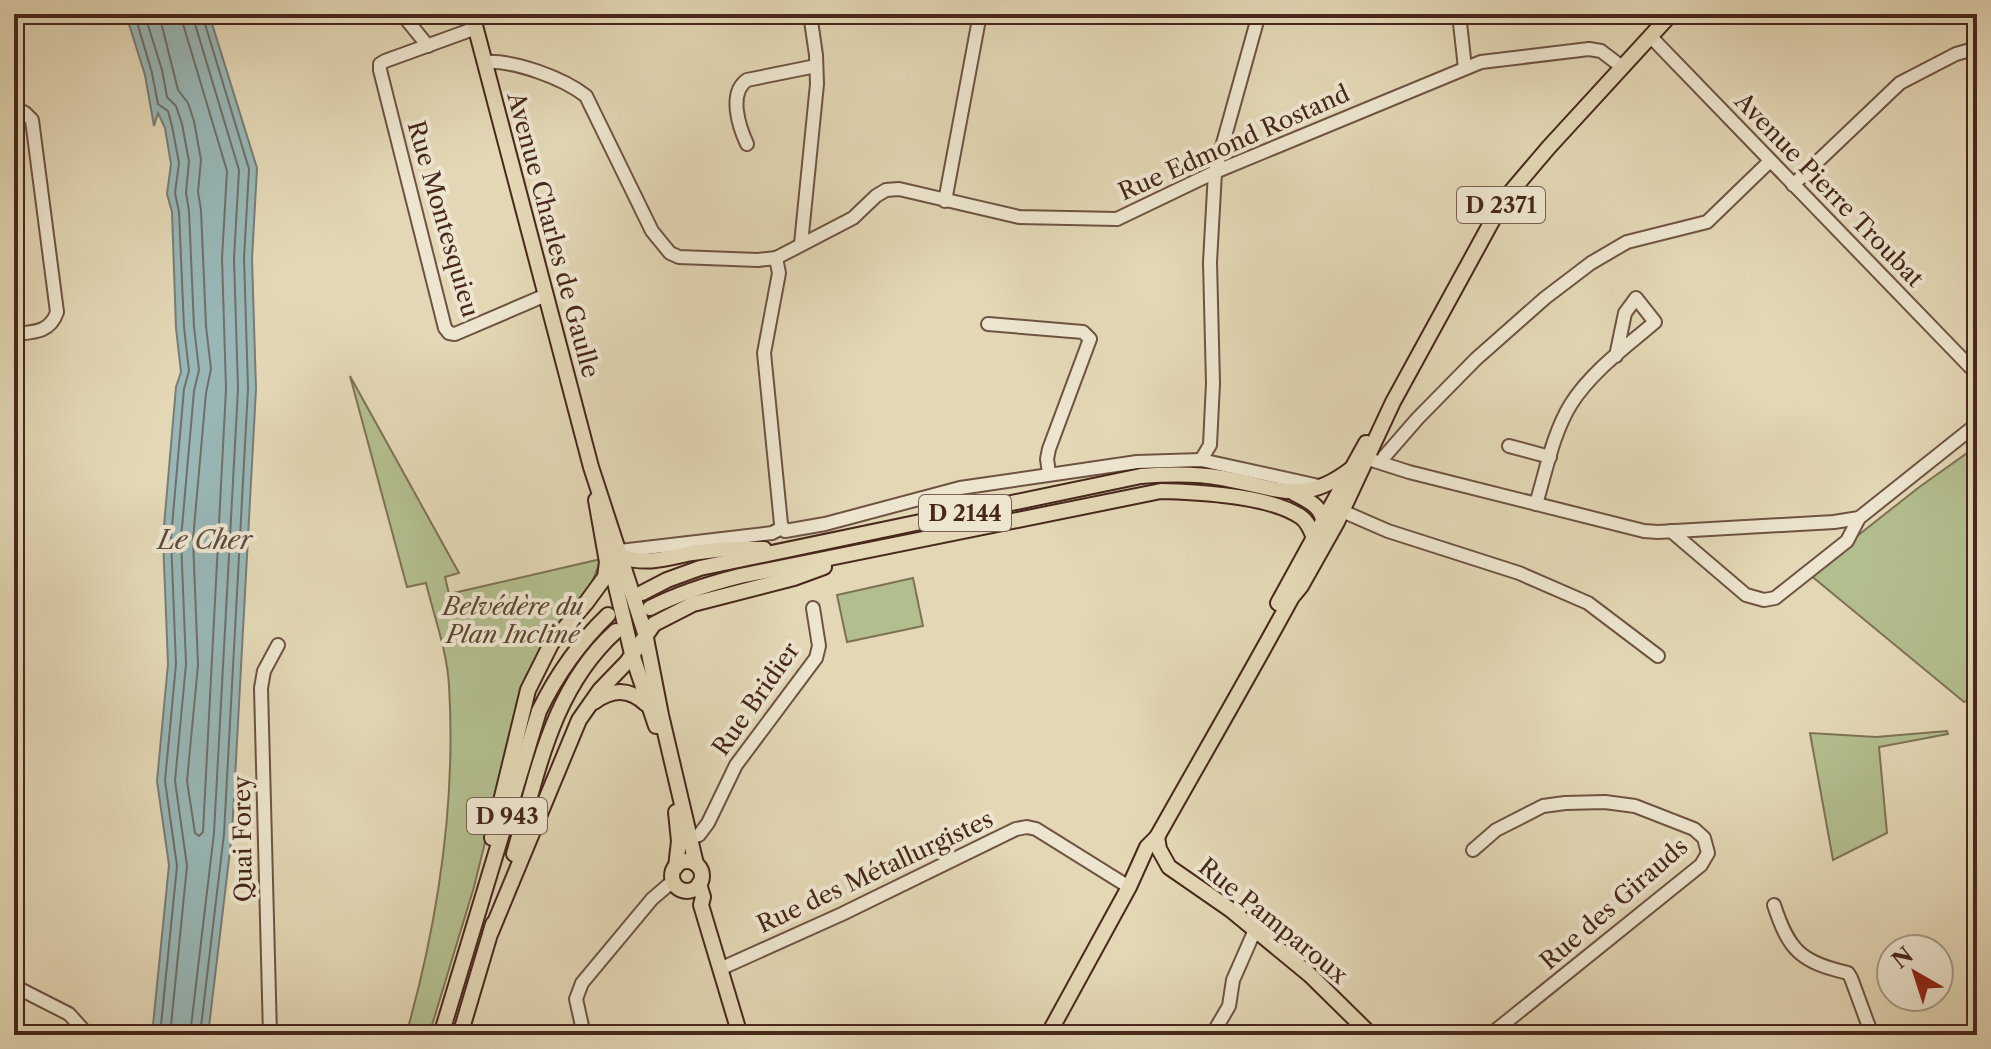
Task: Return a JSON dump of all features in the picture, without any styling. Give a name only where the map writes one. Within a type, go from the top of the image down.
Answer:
[{"type":"main road","name":"D 2371","points":[[1366,457],[1503,201],[1671,14]]},
{"type":"main road","name":"Avenue Charles de Gaulle","points":[[474,21],[591,467],[618,551],[619,595]]},
{"type":"main road","points":[[1293,493],[1324,488],[1366,457]]},
{"type":"main road","points":[[1218,727],[1227,700],[1314,538],[1366,457]]},
{"type":"main road","name":"Avenue Charles de Gaulle","points":[[591,467],[594,492],[619,595],[642,636],[661,715],[685,840],[678,879]]},
{"type":"main road","name":"D 2144","points":[[642,593],[700,568],[1141,476],[1199,474],[1293,493],[1330,511]]},
{"type":"main road","name":"D 2144","points":[[650,608],[704,585],[1161,491],[1206,492],[1278,507],[1330,511]]},
{"type":"main road","points":[[594,492],[618,551],[643,562],[734,548],[784,550]]},
{"type":"main road","points":[[482,899],[497,811],[528,690],[551,644],[605,577],[594,492]]},
{"type":"main road","name":"D 2144","points":[[1278,507],[1302,518],[1314,538]]},
{"type":"main road","points":[[1048,1035],[1218,727],[1235,704],[1292,597],[1301,586],[1330,511]]},
{"type":"main road","points":[[491,932],[579,720],[642,636],[693,604],[794,578],[864,552]]},
{"type":"main road","points":[[586,603],[598,599],[609,600],[619,595],[659,561]]},
{"type":"main road","points":[[619,595],[642,636]]},
{"type":"main road","name":"D 943","points":[[441,1035],[539,711],[565,663],[619,595]]},
{"type":"main road","name":"D 943","points":[[460,1035],[554,720],[579,671],[616,631]]},
{"type":"main road","name":"Avenue Charles de Gaulle","points":[[642,636],[647,705],[654,718],[678,823],[696,864]]},
{"type":"main road","points":[[587,707],[605,694],[621,691],[636,695],[647,705]]},
{"type":"main road","points":[[1129,887],[1143,870],[1154,844]]},
{"type":"main road","name":"Rue Pamparoux","points":[[1154,844],[1169,867],[1310,975],[1371,1035]]},
{"type":"main road","points":[[678,879],[683,862],[696,864],[701,872],[701,905]]},
{"type":"main road","points":[[1143,870],[1169,867]]},
{"type":"main road","points":[[678,879],[693,890],[699,884]]},
{"type":"main road","points":[[678,879],[701,905],[740,1035]]},
{"type":"street","points":[[402,14],[428,46],[474,21]]},
{"type":"street","points":[[801,244],[817,84],[810,14]]},
{"type":"street","points":[[945,201],[980,14]]},
{"type":"street","points":[[1201,460],[1210,445],[1213,383],[1210,262],[1215,172],[1241,69],[1259,14]]},
{"type":"street","points":[[1459,14],[1465,68]]},
{"type":"street","name":"Avenue Pierre Troubat","points":[[1650,36],[1977,374]]},
{"type":"street","name":"Rue Montesquieu","points":[[428,46],[380,64],[380,70],[445,328],[455,334],[546,295]]},
{"type":"street","points":[[1793,185],[1900,83],[1956,54],[1977,48]]},
{"type":"street","name":"Rue Edmond Rostand","points":[[776,258],[853,218],[886,190],[909,190],[1019,217],[1117,219],[1215,172],[1481,62],[1589,49],[1601,51],[1622,67]]},
{"type":"street","points":[[485,62],[502,61],[565,83],[586,96],[652,231],[670,253],[679,257],[776,258],[779,273],[764,353],[778,528]]},
{"type":"street","points":[[747,144],[741,132],[736,99],[740,85],[747,80],[816,66]]},
{"type":"street","points":[[14,107],[32,120],[57,312],[54,321],[41,331],[14,334]]},
{"type":"street","points":[[1366,457],[1418,418],[1476,359],[1545,298],[1591,263],[1627,242],[1707,222],[1770,161]]},
{"type":"street","points":[[988,324],[1083,332],[1090,339],[1049,449],[1049,473]]},
{"type":"street","points":[[1536,504],[1559,429],[1571,404],[1590,380],[1616,356]]},
{"type":"street","points":[[1671,531],[1746,595],[1764,600],[1775,598],[1847,541],[1859,518],[1977,424]]},
{"type":"street","points":[[1509,446],[1550,457]]},
{"type":"street","points":[[1366,457],[1409,472],[1644,531],[1834,522],[1859,518]]},
{"type":"street","points":[[618,551],[778,528],[791,532],[960,488],[1137,462],[1201,460],[1324,488]]},
{"type":"street","points":[[1330,511],[1519,573],[1588,603],[1658,656]]},
{"type":"street","name":"Rue Bridier","points":[[685,840],[699,835],[708,823],[743,755],[816,658],[819,646],[813,608]]},
{"type":"street","name":"Quai Forey","points":[[270,1035],[261,688],[264,671],[278,645]]},
{"type":"street","name":"Rue des Girauds","points":[[1473,850],[1496,830],[1543,806],[1605,802],[1635,806],[1694,829],[1704,838],[1708,853],[1701,865],[1490,1035]]},
{"type":"street","name":"Rue des Métallurgistes","points":[[722,968],[1016,829],[1036,829],[1129,887]]},
{"type":"street","points":[[584,1035],[576,999],[582,983],[652,899],[678,879]]},
{"type":"street","points":[[1774,905],[1781,926],[1801,955],[1813,965],[1848,973],[1872,1035]]},
{"type":"street","points":[[1212,1035],[1229,1006],[1233,980],[1255,930]]},
{"type":"street","points":[[14,986],[69,1014],[88,1035]]},
{"type":"street","points":[[1973,1035],[1977,1020]]},
{"type":"green space","name":"Belvédère du Plan Incliné","points":[[350,376],[459,573],[445,577],[449,594],[601,559],[588,593],[561,620],[526,676],[474,887],[429,1035],[406,1035],[427,949],[442,862],[450,773],[448,672],[426,583],[407,587]]},
{"type":"green space","points":[[1977,446],[1977,698],[1964,702],[1809,574]]},
{"type":"green space","points":[[913,578],[923,626],[847,642],[837,595]]},
{"type":"green space","points":[[1947,731],[1948,734],[1879,747],[1887,833],[1833,860],[1810,733],[1876,737]]},
{"type":"water","name":"Le Cher","points":[[128,14],[209,14],[257,168],[252,259],[256,389],[232,834],[208,1035],[152,1035],[169,865],[157,781],[168,664],[163,538],[176,387],[181,372],[176,328],[172,212],[167,194],[171,164],[165,128],[158,113],[154,126],[145,75]]}]
